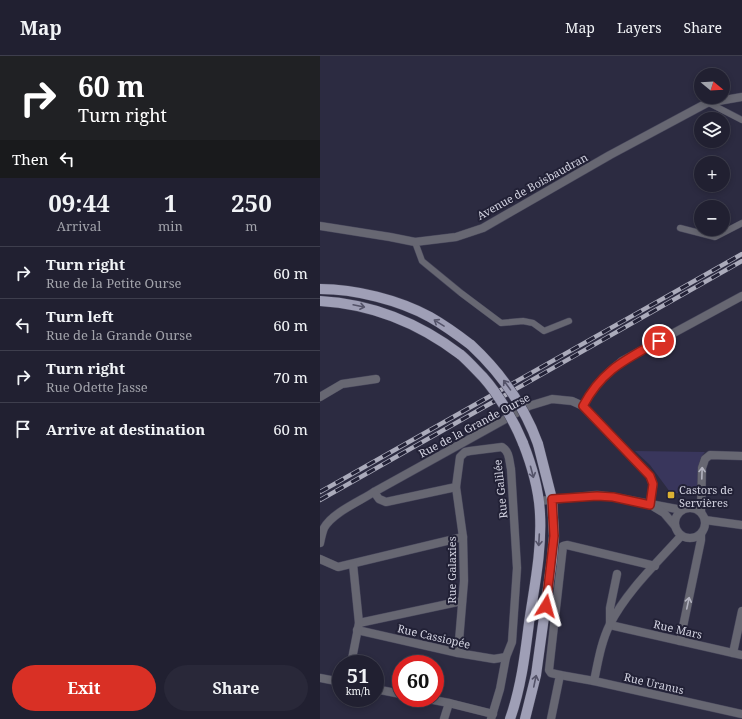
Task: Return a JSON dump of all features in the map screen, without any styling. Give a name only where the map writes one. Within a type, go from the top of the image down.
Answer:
[{"type":"main road","points":[[320,289],[348,291],[373,296],[408,307],[429,316],[454,332],[487,360],[510,389],[532,426],[552,499],[554,536],[536,675],[525,719]]},
{"type":"main road","points":[[320,301],[345,303],[388,314],[422,328],[445,343],[461,355],[484,378],[496,393],[518,431],[531,466],[539,501],[540,526],[536,578],[523,666],[517,698],[510,719]]},
{"type":"street","name":"Avenue de Boisbaudran","points":[[730,99],[742,97]]},
{"type":"street","name":"Avenue de Boisbaudran","points":[[320,226],[415,242],[456,237],[483,228],[610,155],[707,104]]},
{"type":"street","points":[[583,406],[590,393],[608,371],[622,361],[742,296]]},
{"type":"street","points":[[320,397],[342,384],[376,379]]},
{"type":"street","name":"Rue de la Grande Ourse","points":[[374,492],[529,406],[552,399],[572,401],[583,406],[650,476],[653,484],[650,505]]},
{"type":"street","name":"Rue Galilée","points":[[456,487],[460,457],[465,452],[502,448],[506,450],[509,456],[511,476],[517,568],[512,642],[506,657],[500,689],[492,717]]},
{"type":"street","points":[[680,641],[701,534],[705,525],[705,520],[701,512],[702,468],[705,459],[710,455],[742,456]]},
{"type":"street","points":[[320,543],[324,529],[329,522],[338,514],[374,492],[379,500],[386,502],[456,487]]},
{"type":"street","name":"Rue Galaxies","points":[[456,487],[463,537],[464,581],[458,653]]},
{"type":"street","points":[[539,501],[597,496],[613,497],[682,510],[692,508],[701,512]]},
{"type":"street","points":[[650,505],[664,513],[681,536],[689,538],[697,537],[701,534]]},
{"type":"street","points":[[675,526],[676,517],[682,510]]},
{"type":"street","points":[[705,520],[742,525]]},
{"type":"street","points":[[594,681],[602,647],[610,625],[633,589],[681,536]]},
{"type":"street","points":[[320,559],[338,567],[463,537]]},
{"type":"street","points":[[551,719],[560,675],[549,670],[563,546],[567,545],[655,566]]},
{"type":"street","points":[[353,564],[358,626],[353,655]]},
{"type":"street","points":[[610,625],[610,608],[617,574]]},
{"type":"street","points":[[358,626],[462,601]]},
{"type":"street","points":[[733,653],[742,611]]},
{"type":"street","name":"Rue Mars","points":[[610,625],[742,655]]},
{"type":"street","name":"Rue Cassiopée","points":[[358,626],[458,653],[494,659],[506,657]]},
{"type":"street","name":"Rue Uranus","points":[[560,675],[594,681],[742,714]]},
{"type":"street","points":[[320,678],[332,680]]},
{"type":"street","points":[[444,702],[492,717]]},
{"type":"street","points":[[444,719],[449,703]]},
{"type":"lane","points":[[711,104],[742,120]]},
{"type":"lane","points":[[680,228],[715,238],[742,223]]},
{"type":"lane","points":[[415,242],[422,261],[501,323],[523,321],[533,323],[544,331],[569,321]]},
{"type":"shaded area","points":[[635,451],[705,452],[699,463],[699,485],[681,493],[670,492],[650,465]]},
{"type":"railway","points":[[320,492],[742,254]]},
{"type":"railway","points":[[320,500],[742,261]]},
{"type":"place","name":"Castors de Servières","points":[[671,495]]},
{"type":"route","points":[[546,606],[554,536],[552,499],[597,496],[613,497],[650,505],[653,492],[653,484],[650,476],[583,406],[590,393],[608,371],[622,361],[659,341]]}]
